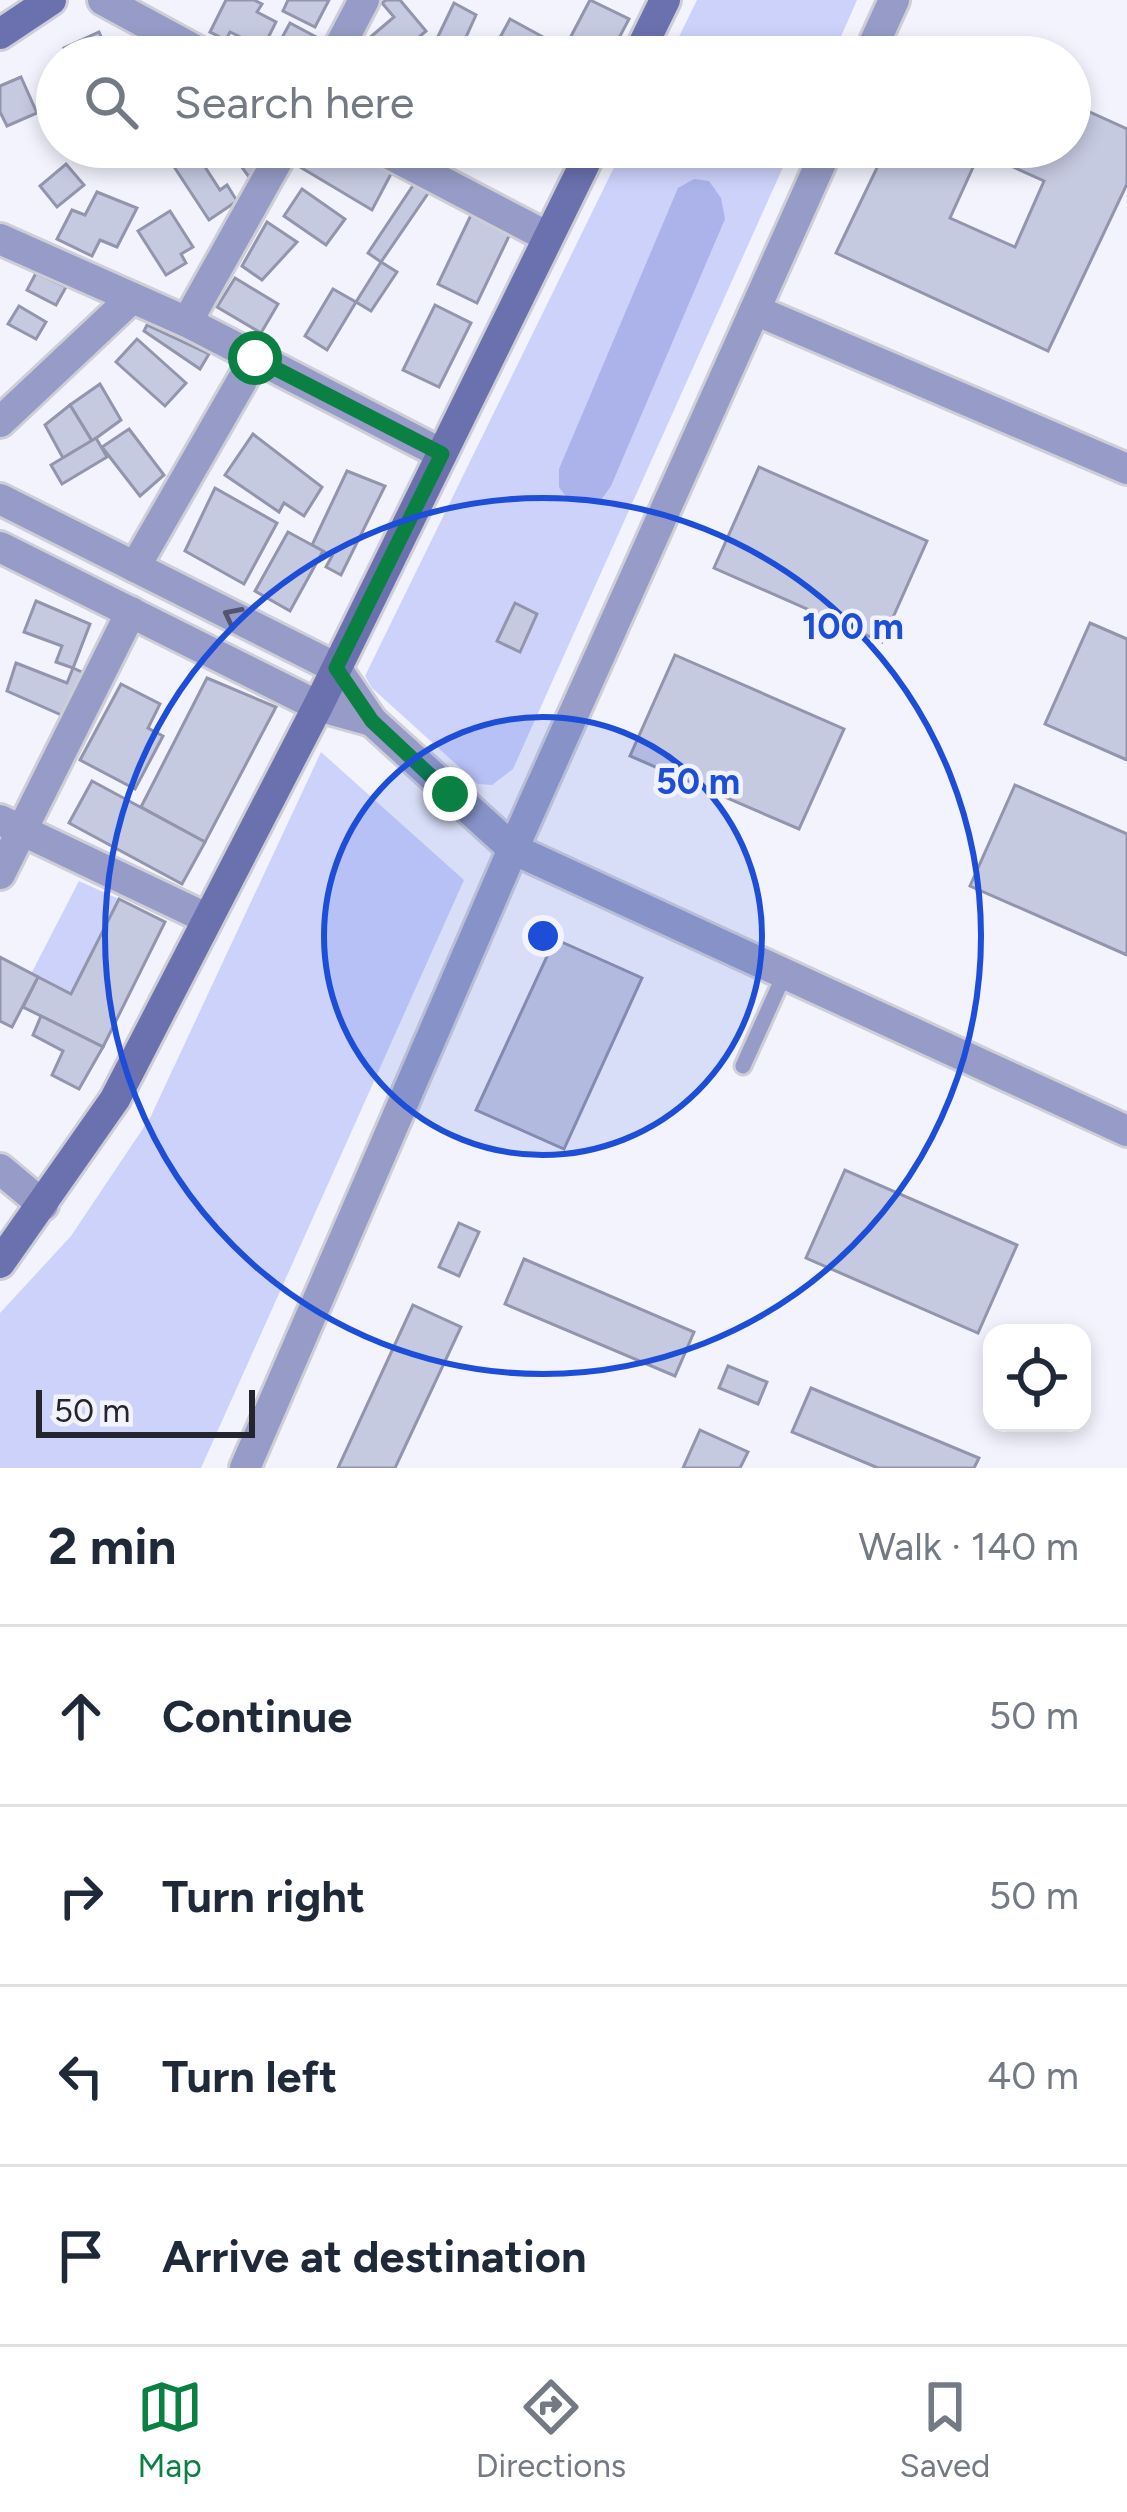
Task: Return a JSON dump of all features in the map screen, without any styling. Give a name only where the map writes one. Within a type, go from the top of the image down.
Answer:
[{"type":"street","points":[[0,34],[51,0]]},
{"type":"street","points":[[103,0],[169,36]]},
{"type":"street","points":[[345,36],[364,0]]},
{"type":"street","points":[[878,36],[894,0]]},
{"type":"street","points":[[645,36],[659,2]]},
{"type":"street","points":[[187,322],[273,168]]},
{"type":"street","points":[[416,168],[548,237]]},
{"type":"street","points":[[0,1263],[115,1099],[318,706],[582,168]]},
{"type":"street","points":[[245,1468],[513,849],[819,168]]},
{"type":"street","points":[[0,239],[187,322],[442,454]]},
{"type":"street","points":[[0,422],[132,298]]},
{"type":"street","points":[[755,310],[1127,469]]},
{"type":"street","points":[[135,567],[255,358]]},
{"type":"street","points":[[0,500],[336,668],[372,721],[513,849],[1127,1131]]},
{"type":"street","points":[[0,547],[318,706],[372,721]]},
{"type":"street","points":[[0,874],[12,826],[131,612]]},
{"type":"street","points":[[12,826],[206,919]]},
{"type":"street","points":[[0,1169],[43,1205]]},
{"type":"lane","points":[[743,1066],[784,974]]},
{"type":"shaded area","points":[[697,0],[857,0],[841,36],[679,36]]},
{"type":"shaded area","points":[[614,168],[783,168],[513,769],[492,785],[478,784],[372,688],[365,676]]},
{"type":"shaded area","points":[[694,179],[709,181],[721,198],[725,219],[611,486],[601,500],[569,501],[559,487],[559,469],[678,188]]},
{"type":"shaded area","points":[[321,752],[464,880],[201,1468],[0,1468],[0,1313],[71,1236],[150,1118]]},
{"type":"shaded area","points":[[79,881],[119,899],[71,994],[31,974]]},
{"type":"building","points":[[226,0],[254,0],[262,4],[257,12],[276,22],[269,36],[210,32]]},
{"type":"building","points":[[288,0],[329,0],[315,27],[283,11]]},
{"type":"building","points":[[400,0],[426,31],[420,36],[372,36],[394,17],[382,3]]},
{"type":"building","points":[[590,0],[629,19],[620,36],[571,36]]},
{"type":"building","points":[[454,3],[476,15],[466,36],[438,36]]},
{"type":"building","points":[[510,19],[541,36],[501,36]]},
{"type":"building","points":[[290,23],[314,36],[283,36]]},
{"type":"building","points":[[21,77],[36,113],[7,126],[0,112],[0,86]]},
{"type":"building","points":[[1091,113],[1127,129],[1127,184],[1048,351],[836,253],[877,168],[973,168],[950,218],[1015,247],[1044,181],[1015,168],[1091,168]]},
{"type":"building","points":[[61,168],[69,168],[84,185],[57,207],[40,186]]},
{"type":"building","points":[[175,168],[206,168],[220,190],[227,185],[237,201],[209,220]]},
{"type":"building","points":[[302,168],[385,168],[392,172],[372,210]]},
{"type":"building","points":[[416,181],[431,189],[381,262],[368,253]]},
{"type":"building","points":[[302,189],[345,219],[326,245],[284,216]]},
{"type":"building","points":[[97,192],[137,208],[117,247],[100,240],[92,256],[57,239],[72,210],[85,215]]},
{"type":"building","points":[[170,211],[193,247],[181,254],[186,263],[166,275],[138,231]]},
{"type":"building","points":[[471,215],[510,234],[477,303],[438,284]]},
{"type":"building","points":[[267,222],[297,242],[262,280],[242,266]]},
{"type":"building","points":[[381,262],[397,272],[371,311],[356,302]]},
{"type":"building","points":[[36,273],[66,287],[56,305],[27,290]]},
{"type":"building","points":[[235,278],[278,304],[261,333],[217,307]]},
{"type":"building","points":[[333,289],[356,302],[327,350],[305,336]]},
{"type":"building","points":[[435,305],[471,323],[439,387],[403,370]]},
{"type":"building","points":[[19,306],[46,322],[36,339],[8,324]]},
{"type":"building","points":[[147,325],[209,354],[200,369],[144,331]]},
{"type":"building","points":[[137,339],[186,383],[165,406],[116,362]]},
{"type":"building","points":[[100,384],[121,420],[92,441],[70,405]]},
{"type":"building","points":[[70,405],[92,441],[63,458],[45,425]]},
{"type":"building","points":[[129,429],[164,475],[140,496],[102,447]]},
{"type":"building","points":[[253,434],[322,487],[304,516],[284,503],[279,512],[225,475]]},
{"type":"building","points":[[96,438],[107,457],[62,484],[51,465]]},
{"type":"building","points":[[759,467],[927,541],[882,642],[714,568]]},
{"type":"building","points":[[347,471],[385,486],[341,575],[326,567],[332,556],[312,545]]},
{"type":"building","points":[[215,488],[277,523],[244,584],[185,551]]},
{"type":"building","points":[[288,532],[323,551],[290,611],[255,591]]},
{"type":"building","points":[[36,601],[90,624],[73,668],[56,662],[62,646],[24,632]]},
{"type":"building","points":[[515,603],[537,614],[520,652],[497,641]]},
{"type":"building","points":[[1090,623],[1127,639],[1127,760],[1045,724]]},
{"type":"building","points":[[675,655],[844,729],[799,829],[630,756]]},
{"type":"building","points":[[16,663],[67,683],[73,668],[84,673],[66,717],[7,691]]},
{"type":"building","points":[[207,678],[276,707],[205,842],[141,807]]},
{"type":"building","points":[[121,684],[160,704],[148,728],[163,736],[135,789],[80,760]]},
{"type":"building","points":[[92,781],[205,842],[182,884],[69,823]]},
{"type":"building","points":[[1015,785],[1127,834],[1127,955],[970,886]]},
{"type":"building","points":[[119,899],[165,922],[103,1047],[23,1007],[38,977],[71,994]]},
{"type":"building","points":[[555,939],[642,978],[564,1149],[476,1110]]},
{"type":"building","points":[[0,957],[38,977],[12,1027],[0,1021]]},
{"type":"building","points":[[41,1016],[103,1047],[79,1089],[52,1075],[63,1051],[33,1035]]},
{"type":"building","points":[[845,1170],[1017,1245],[978,1333],[806,1258]]},
{"type":"building","points":[[459,1223],[479,1232],[459,1276],[439,1267]]},
{"type":"building","points":[[524,1259],[694,1332],[675,1376],[505,1304]]},
{"type":"building","points":[[413,1305],[461,1327],[395,1468],[338,1468]]},
{"type":"building","points":[[728,1366],[767,1382],[758,1404],[719,1388]]},
{"type":"building","points":[[811,1388],[979,1458],[974,1468],[878,1468],[792,1432]]},
{"type":"building","points":[[700,1430],[748,1452],[740,1468],[683,1468]]},
{"type":"route","points":[[255,358],[442,454],[336,668],[372,721],[450,794]]}]
